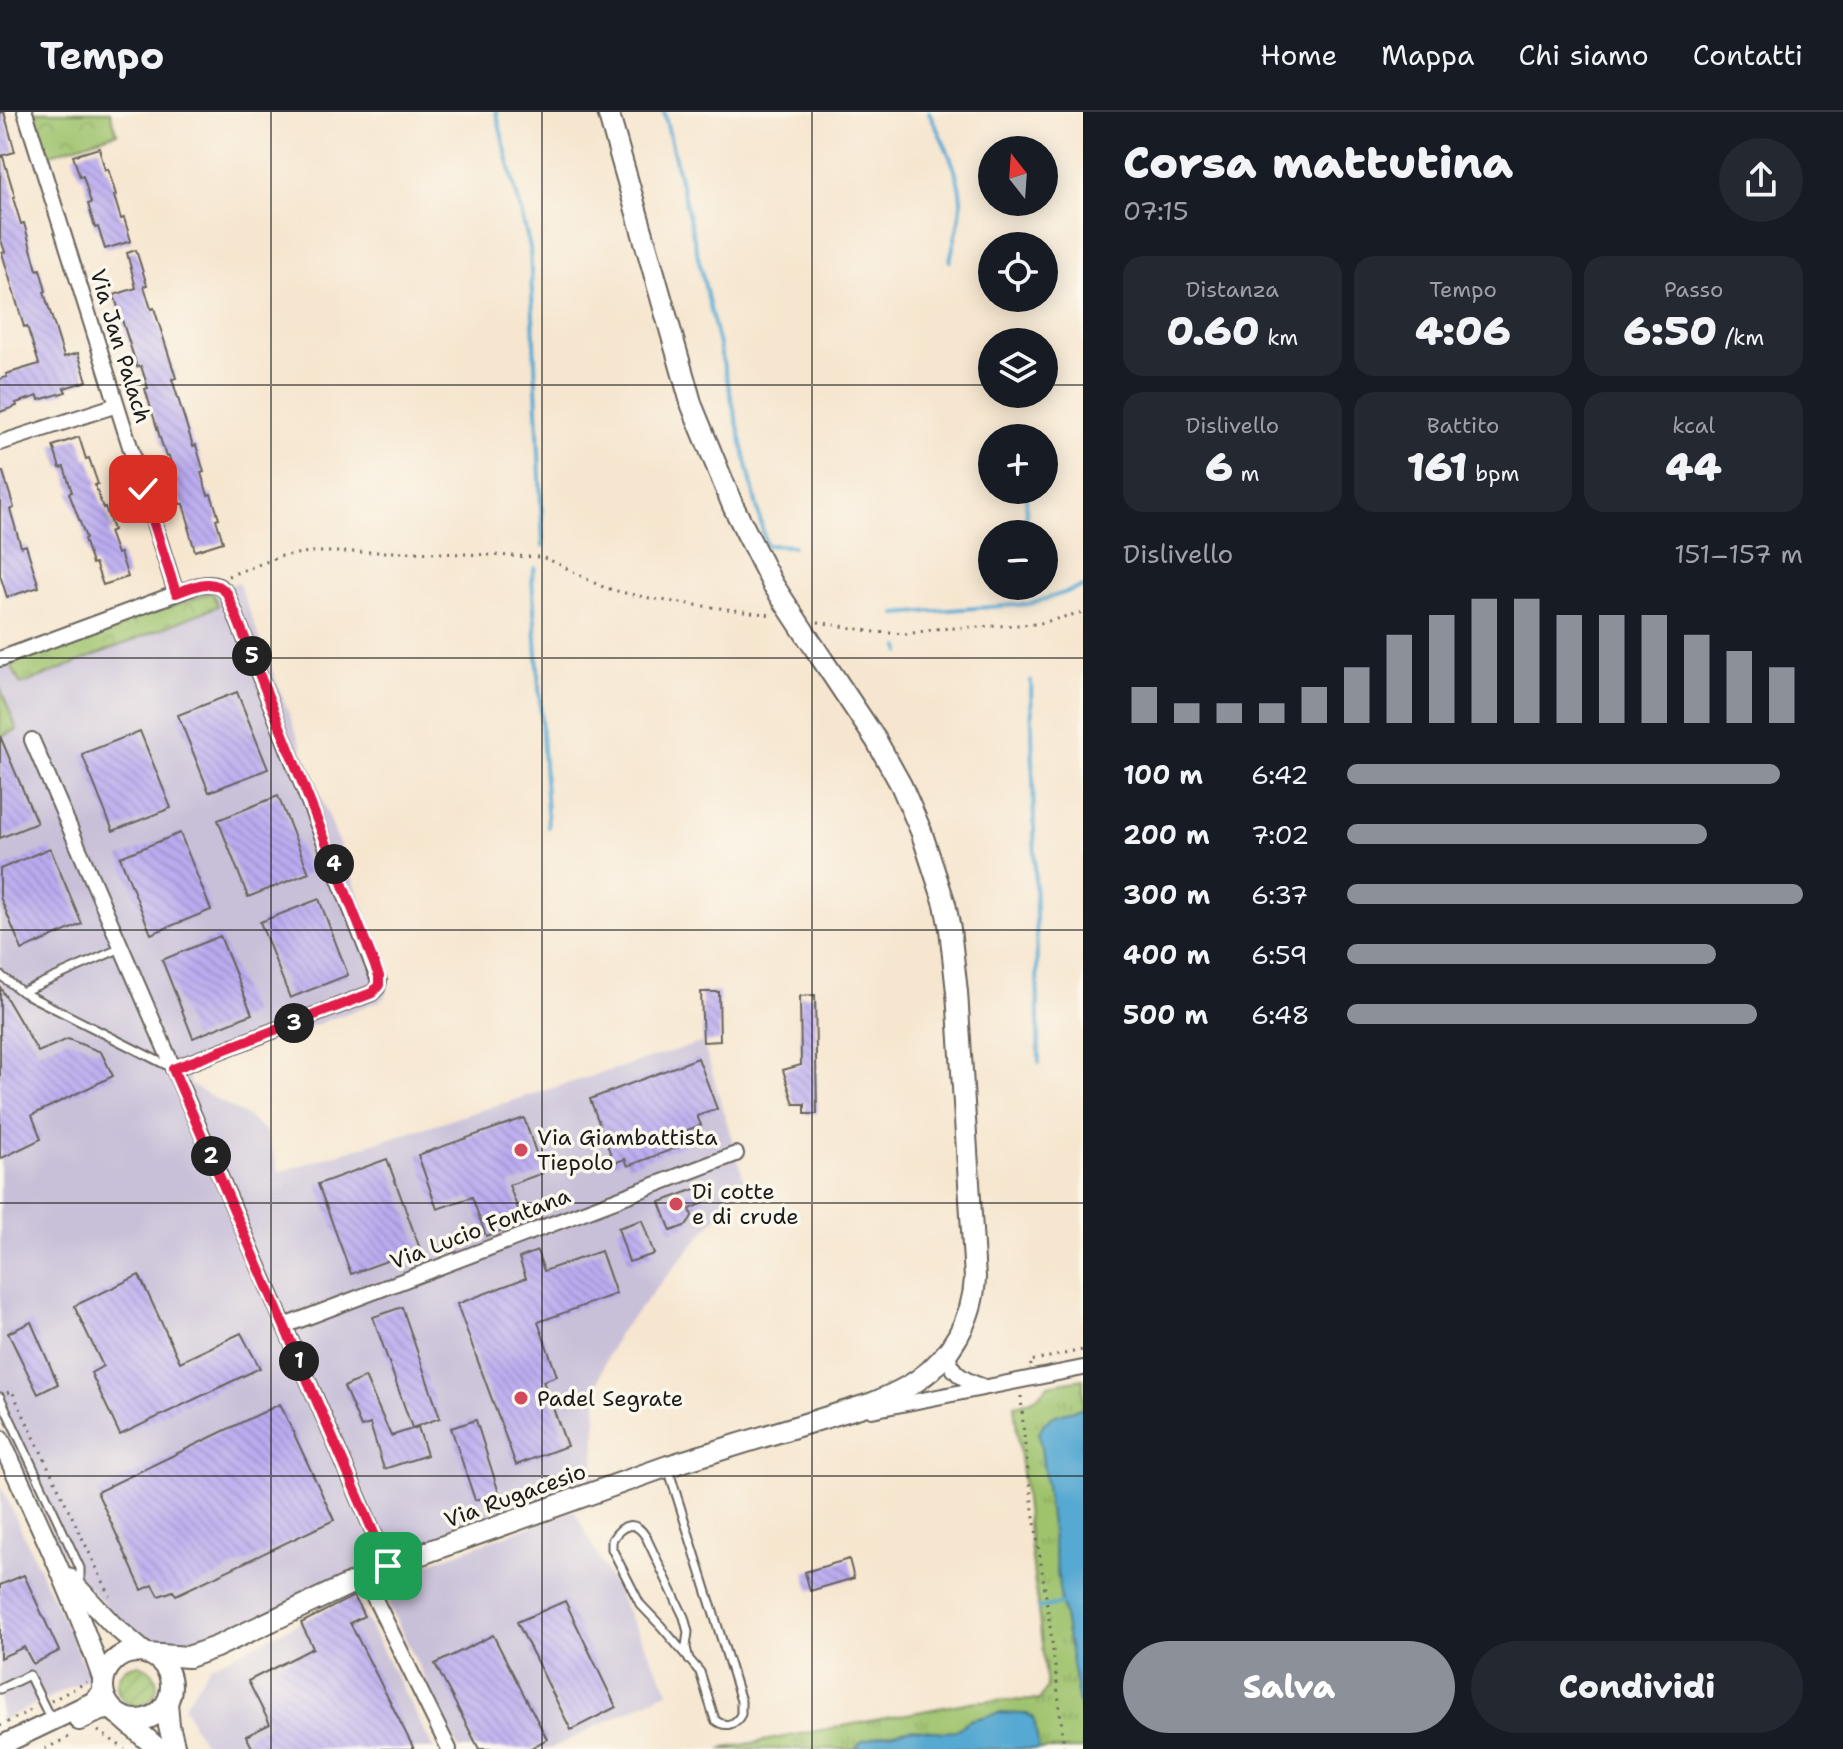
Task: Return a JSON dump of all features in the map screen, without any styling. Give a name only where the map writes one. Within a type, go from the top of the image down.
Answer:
[{"type":"main road","name":"Via Rugacesio","points":[[147,1654],[188,1657],[216,1647],[388,1566],[668,1466],[851,1411],[900,1391],[949,1358],[974,1295],[957,992],[950,929],[938,879],[912,808],[876,740],[772,583],[724,486],[692,406],[608,112]]},
{"type":"main road","name":"Via Rugacesio","points":[[169,1698],[185,1674],[216,1647]]},
{"type":"main road","points":[[158,1749],[110,1700],[107,1670],[124,1655],[136,1652],[147,1654],[164,1665],[169,1674],[169,1726],[175,1749]]},
{"type":"main road","points":[[110,1700],[132,1720],[142,1720],[161,1711],[169,1698]]},
{"type":"street","name":"Via Jan Palach","points":[[25,112],[176,593]]},
{"type":"street","points":[[0,443],[117,405]]},
{"type":"street","points":[[0,659],[199,585],[218,585],[227,593],[378,974],[379,985],[372,993],[173,1069]]},
{"type":"street","points":[[32,740],[388,1566]]},
{"type":"street","name":"Via Lucio Fontana","points":[[284,1326],[736,1154]]},
{"type":"street","points":[[949,1358],[960,1377],[992,1386]]},
{"type":"street","points":[[794,1427],[1026,1377],[1083,1368]]},
{"type":"street","points":[[5,1434],[84,1627],[110,1700]]},
{"type":"street","points":[[53,1554],[80,1591],[147,1654]]},
{"type":"street","points":[[364,1577],[449,1749]]},
{"type":"street","points":[[0,1746],[92,1702],[110,1700]]},
{"type":"street","points":[[22,1749],[98,1712],[110,1700]]},
{"type":"lane","points":[[22,992],[121,948]]},
{"type":"lane","points":[[0,975],[22,992],[173,1069]]},
{"type":"lane","points":[[0,1396],[5,1434],[80,1568],[80,1591]]},
{"type":"lane","points":[[668,1466],[741,1701],[741,1714],[734,1723],[726,1725],[715,1720],[702,1677],[638,1601],[611,1544],[622,1529],[636,1526],[646,1537],[684,1617],[689,1660]]},
{"type":"lane","points":[[0,1689],[29,1675],[51,1721]]},
{"type":"path","points":[[208,583],[296,553],[431,553],[540,557],[553,560],[576,575],[610,590],[652,597]]},
{"type":"path","points":[[894,634],[1037,624],[1083,612]]},
{"type":"path","points":[[1064,1749],[1026,1460],[1026,1377],[1030,1361],[1083,1350]]},
{"type":"path","points":[[91,1726],[125,1749]]},
{"type":"path","points":[[45,1749],[79,1732]]},
{"type":"shaded area","points":[[238,582],[384,960],[389,985],[386,996],[379,1001],[187,1073],[191,1085],[248,1117],[266,1132],[279,1172],[703,1042],[745,1183],[618,1334],[598,1385],[593,1485],[217,1640],[186,1648],[154,1646],[140,1640],[82,1582],[60,1550],[0,1420],[0,664],[206,587],[215,590]]},
{"type":"shaded area","points":[[0,1484],[90,1678],[0,1721]]},
{"type":"shaded area","points":[[574,1510],[669,1691],[550,1749],[459,1749],[389,1605],[390,1586],[400,1574]]},
{"type":"shaded area","points":[[354,1596],[434,1749],[208,1749],[184,1706],[210,1666]]},
{"type":"green space","points":[[34,112],[110,112],[117,133],[48,155]]},
{"type":"green space","points":[[212,592],[218,606],[21,685],[10,664]]},
{"type":"green space","points":[[0,687],[17,730],[0,737]]},
{"type":"green space","points":[[1083,1379],[1083,1749],[720,1749],[976,1701],[1039,1700],[1047,1688],[1014,1405],[1033,1399],[1048,1385]]},
{"type":"green space","points":[[137,1665],[151,1671],[157,1685],[151,1699],[137,1705],[123,1699],[117,1685],[123,1671]]},
{"type":"water","points":[[1083,1408],[1083,1727],[1060,1594],[1039,1433],[1051,1418]]},
{"type":"water","points":[[999,1713],[1027,1714],[1034,1718],[1039,1749],[855,1749],[862,1741],[912,1729],[955,1731],[970,1720]]},
{"type":"building","points":[[0,112],[4,112],[15,152],[0,156]]},
{"type":"building","points":[[99,148],[131,241],[105,249],[98,227],[95,228],[83,176],[80,177],[73,156]]},
{"type":"building","points":[[0,157],[3,157],[37,270],[40,269],[64,357],[78,353],[87,381],[64,388],[66,392],[39,400],[38,396],[0,412],[0,379],[7,377],[6,374],[39,364],[27,326],[24,327],[2,253],[5,252],[0,237]]},
{"type":"building","points":[[136,250],[151,309],[154,308],[176,378],[172,379],[204,472],[201,473],[219,518],[216,519],[223,542],[195,551],[183,504],[180,504],[173,480],[176,479],[169,456],[166,457],[145,389],[148,388],[141,366],[137,367],[114,295],[136,288],[127,253]]},
{"type":"building","points":[[79,437],[113,530],[109,532],[128,577],[103,585],[95,563],[92,564],[69,493],[72,492],[64,467],[60,468],[53,446]]},
{"type":"building","points":[[0,472],[3,472],[14,508],[10,509],[21,547],[26,545],[39,587],[7,597],[0,575]]},
{"type":"building","points":[[237,692],[268,769],[209,792],[178,715]]},
{"type":"building","points":[[140,731],[171,808],[113,831],[82,754]]},
{"type":"building","points":[[0,736],[37,823],[0,838]]},
{"type":"building","points":[[278,796],[309,873],[248,897],[218,820]]},
{"type":"building","points":[[180,833],[211,910],[151,934],[120,857]]},
{"type":"building","points":[[50,848],[82,924],[22,950],[0,897],[0,869]]},
{"type":"building","points":[[319,899],[348,975],[290,998],[260,922]]},
{"type":"building","points":[[220,936],[252,1014],[193,1038],[162,960]]},
{"type":"building","points":[[0,987],[38,1052],[68,1039],[101,1052],[113,1076],[32,1115],[41,1139],[0,1159]]},
{"type":"building","points":[[701,992],[719,992],[720,1041],[703,1042]]},
{"type":"building","points":[[815,995],[817,1114],[805,1114],[805,1104],[794,1104],[783,1070],[801,1065],[800,996]]},
{"type":"building","points":[[698,1058],[717,1109],[697,1116],[701,1125],[687,1130],[692,1142],[628,1166],[625,1159],[614,1163],[590,1099]]},
{"type":"building","points":[[524,1118],[543,1173],[509,1185],[523,1223],[486,1236],[472,1197],[437,1209],[418,1155]]},
{"type":"building","points":[[387,1159],[420,1249],[351,1274],[318,1184]]},
{"type":"building","points":[[698,1188],[704,1203],[690,1209],[692,1216],[687,1225],[671,1231],[660,1202]]},
{"type":"building","points":[[642,1220],[654,1254],[629,1262],[618,1228]]},
{"type":"building","points":[[537,1251],[544,1271],[601,1251],[616,1294],[538,1322],[557,1376],[543,1381],[567,1446],[516,1465],[457,1304],[526,1278],[519,1258]]},
{"type":"building","points":[[139,1275],[180,1362],[241,1333],[260,1368],[120,1435],[91,1373],[103,1366],[74,1306]]},
{"type":"building","points":[[402,1307],[440,1418],[412,1428],[373,1317]]},
{"type":"building","points":[[31,1322],[58,1384],[38,1394],[8,1333]]},
{"type":"building","points":[[365,1377],[391,1436],[418,1427],[427,1455],[384,1469],[370,1424],[361,1427],[344,1387]]},
{"type":"building","points":[[280,1404],[334,1520],[176,1595],[173,1591],[159,1596],[153,1585],[142,1590],[97,1492]]},
{"type":"building","points":[[476,1420],[499,1493],[475,1500],[451,1428]]},
{"type":"building","points":[[849,1559],[854,1578],[810,1591],[805,1572]]},
{"type":"building","points":[[24,1575],[59,1651],[33,1664],[24,1647],[0,1658],[0,1585]]},
{"type":"building","points":[[354,1596],[364,1616],[350,1623],[414,1749],[253,1749],[246,1736],[270,1724],[248,1681],[313,1648],[301,1623]]},
{"type":"building","points":[[565,1601],[616,1707],[571,1730],[517,1622]]},
{"type":"building","points":[[493,1635],[547,1739],[529,1749],[479,1749],[435,1664]]},
{"type":"waterway","points":[[496,112],[530,248],[543,546]]},
{"type":"waterway","points":[[664,112],[766,545],[793,546]]},
{"type":"waterway","points":[[929,112],[949,154],[960,188],[960,215],[950,261]]},
{"type":"waterway","points":[[1026,504],[1027,520]]},
{"type":"waterway","points":[[535,568],[532,577],[548,827]]},
{"type":"waterway","points":[[896,614],[1029,604],[1083,587]]},
{"type":"waterway","points":[[900,647],[901,652]]},
{"type":"waterway","points":[[1031,681],[1039,1063]]},
{"type":"waterway","points":[[1038,1608],[1062,1604]]},
{"type":"place","name":"Via Giambattista Tiepolo","points":[[521,1150]]},
{"type":"place","name":"Di cotte e di crude","points":[[676,1204]]},
{"type":"place","name":"Padel Segrate","points":[[521,1398]]},
{"type":"route","points":[[143,489],[176,593],[208,583],[218,585],[227,593],[379,976],[379,985],[372,993],[173,1069],[388,1566]]}]
